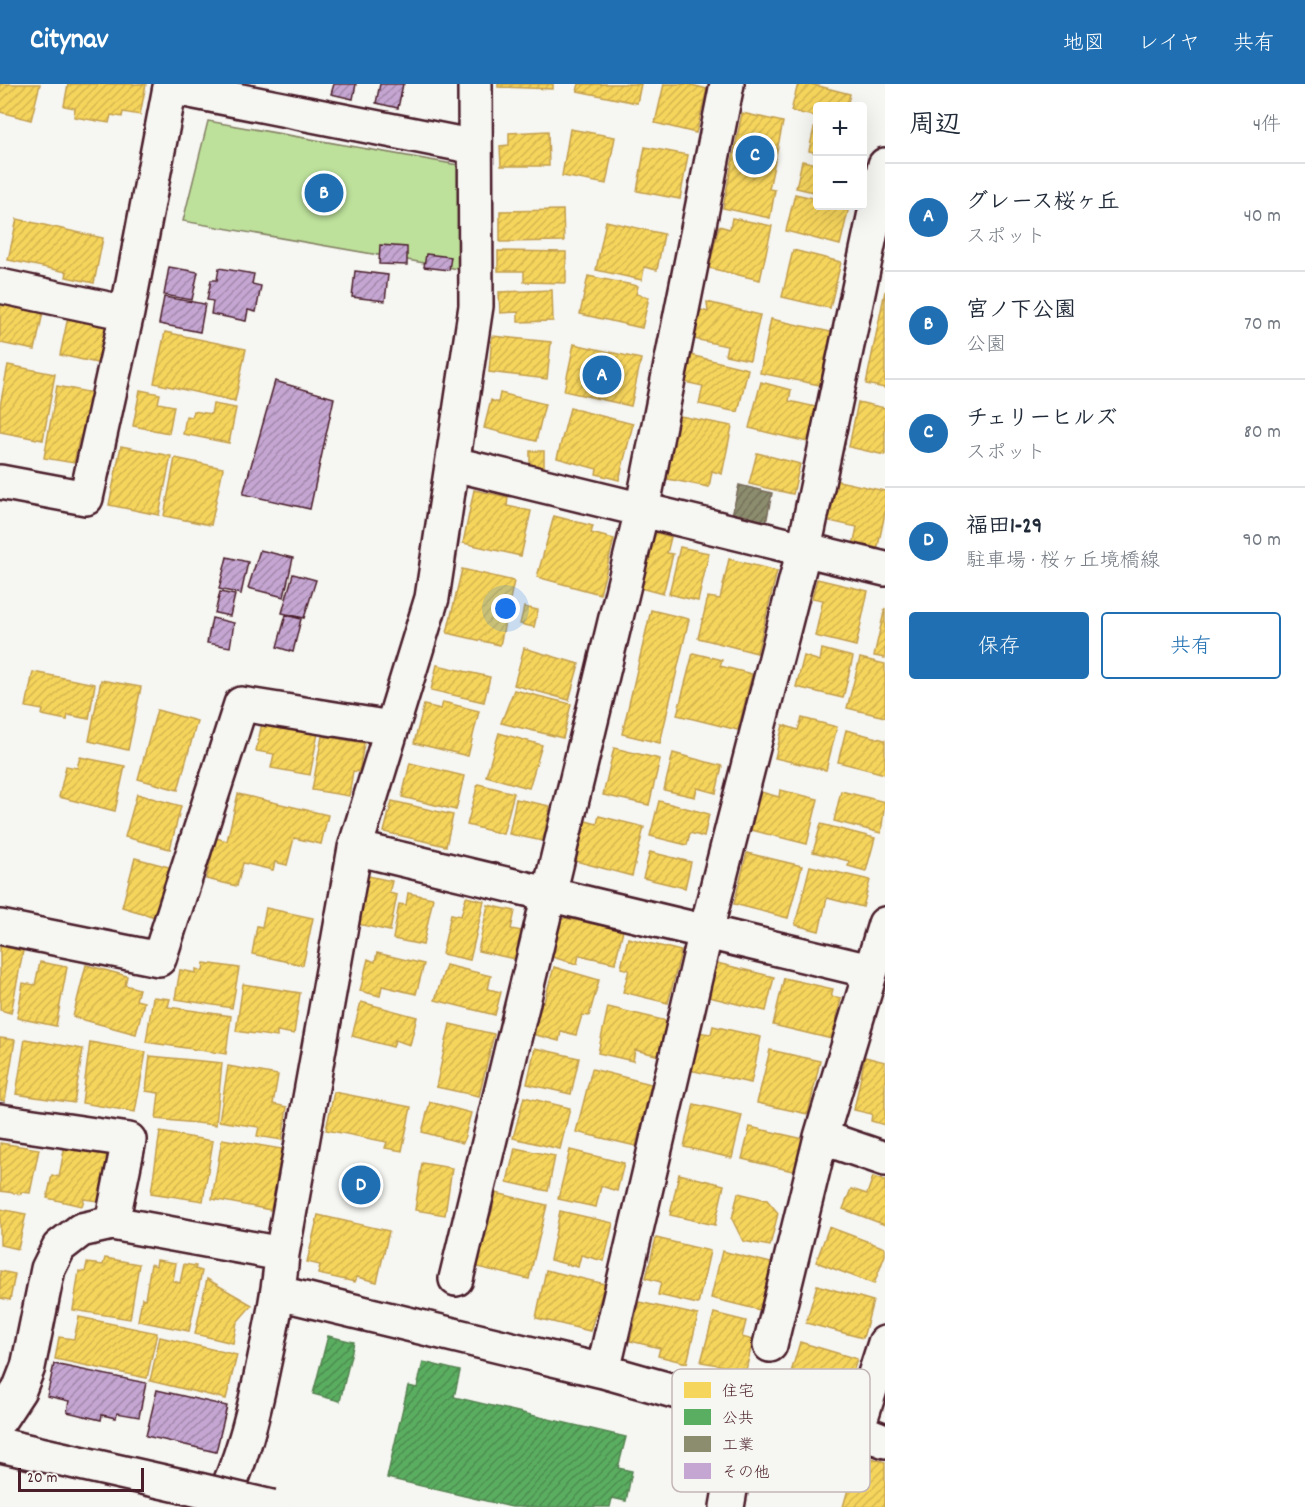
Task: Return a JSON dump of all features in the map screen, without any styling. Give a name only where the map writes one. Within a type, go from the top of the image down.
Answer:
[{"type":"street","points":[[219,1507],[235,1477],[249,1431],[279,1293],[282,1254],[356,848],[432,598],[476,306],[475,84]]},
{"type":"street","points":[[456,1279],[642,510],[727,84]]},
{"type":"street","points":[[0,482],[86,498],[127,313],[170,87],[476,147]]},
{"type":"street","points":[[603,1371],[706,931],[804,549],[885,165]]},
{"type":"street","points":[[0,286],[127,313]]},
{"type":"street","points":[[454,464],[885,568]]},
{"type":"street","points":[[0,927],[159,959],[241,704],[391,728]]},
{"type":"street","points":[[356,848],[870,970]]},
{"type":"street","points":[[770,1345],[821,1137],[885,924]]},
{"type":"street","points":[[0,1121],[129,1140],[112,1223]]},
{"type":"street","points":[[821,1137],[885,1160]]},
{"type":"street","points":[[0,1419],[19,1390],[28,1367],[48,1269],[59,1247],[81,1230],[112,1223],[282,1254]]},
{"type":"street","points":[[279,1293],[603,1371],[672,1391]]},
{"type":"street","points":[[870,1390],[885,1343]]},
{"type":"street","points":[[870,1435],[885,1440]]},
{"type":"street","points":[[0,1445],[272,1507]]},
{"type":"street","points":[[727,1507],[730,1492]]},
{"type":"green space","points":[[208,121],[458,165],[459,269],[183,221]]},
{"type":"building: 住宅","points":[[0,84],[40,84],[31,120],[0,112]]},
{"type":"building: 住宅","points":[[68,84],[146,84],[140,115],[123,112],[122,117],[111,115],[109,123],[74,117],[75,108],[64,106]]},
{"type":"building: 住宅","points":[[498,84],[553,84],[553,89],[498,87]]},
{"type":"building: 住宅","points":[[579,84],[641,84],[637,103],[577,91]]},
{"type":"building: 住宅","points":[[664,84],[688,84],[707,89],[696,133],[655,123]]},
{"type":"building: 住宅","points":[[798,84],[811,84],[850,94],[848,102],[813,102],[813,116],[791,111]]},
{"type":"building: 住宅","points":[[742,113],[783,122],[769,189],[775,190],[770,218],[723,208]]},
{"type":"building: 住宅","points":[[570,129],[615,137],[606,184],[562,176]]},
{"type":"building: 住宅","points":[[548,131],[549,166],[501,166],[500,146],[509,145],[509,133]]},
{"type":"building: 住宅","points":[[813,133],[813,152],[809,151]]},
{"type":"building: 住宅","points":[[645,147],[688,155],[680,199],[637,191]]},
{"type":"building: 住宅","points":[[802,161],[813,163],[813,192],[796,188]]},
{"type":"building: 住宅","points":[[795,194],[813,198],[813,210],[848,210],[840,245],[786,231]]},
{"type":"building: 住宅","points":[[563,210],[564,241],[500,242],[500,211]]},
{"type":"building: 住宅","points":[[732,218],[772,226],[760,280],[709,268],[719,226],[730,229]]},
{"type":"building: 住宅","points":[[17,219],[103,238],[94,283],[66,277],[67,272],[8,260]]},
{"type":"building: 住宅","points":[[606,221],[664,234],[657,270],[644,267],[642,280],[596,270]]},
{"type":"building: 住宅","points":[[793,250],[841,262],[830,308],[782,297]]},
{"type":"building: 住宅","points":[[498,251],[566,252],[566,283],[524,282],[524,271],[498,271]]},
{"type":"building: 住宅","points":[[588,276],[638,286],[636,294],[649,297],[642,328],[580,314]]},
{"type":"building: 住宅","points":[[552,290],[553,321],[518,322],[518,312],[500,313],[499,292]]},
{"type":"building: 住宅","points":[[885,291],[885,388],[866,384]]},
{"type":"building: 住宅","points":[[707,302],[760,315],[750,360],[725,355],[727,346],[694,339],[701,310],[708,312]]},
{"type":"building: 住宅","points":[[0,303],[43,312],[35,350],[0,343]]},
{"type":"building: 住宅","points":[[68,317],[110,325],[102,364],[60,355]]},
{"type":"building: 住宅","points":[[771,319],[831,332],[820,385],[760,373]]},
{"type":"building: 住宅","points":[[165,332],[246,349],[235,401],[154,383]]},
{"type":"building: 住宅","points":[[492,336],[551,342],[547,379],[489,372]]},
{"type":"building: 住宅","points":[[574,344],[641,359],[631,406],[564,391]]},
{"type":"building: 住宅","points":[[690,355],[748,369],[738,412],[699,404],[703,386],[684,382]]},
{"type":"building: 住宅","points":[[8,365],[55,374],[43,440],[0,432],[0,406]]},
{"type":"building: 住宅","points":[[761,382],[791,390],[789,401],[816,407],[808,442],[749,428]]},
{"type":"building: 住宅","points":[[57,386],[93,393],[88,426],[84,425],[74,463],[44,458]]},
{"type":"building: 住宅","points":[[140,390],[160,394],[158,403],[174,406],[169,433],[133,426]]},
{"type":"building: 住宅","points":[[500,393],[545,404],[536,441],[484,428],[491,400],[498,403]]},
{"type":"building: 住宅","points":[[858,402],[885,408],[885,455],[849,447]]},
{"type":"building: 住宅","points":[[213,404],[236,408],[229,443],[183,434],[186,416],[192,417],[194,411],[211,414]]},
{"type":"building: 住宅","points":[[570,408],[633,424],[619,480],[596,474],[597,469],[557,458]]},
{"type":"building: 住宅","points":[[675,415],[732,426],[722,474],[712,471],[709,487],[662,478]]},
{"type":"building: 住宅","points":[[121,446],[171,456],[159,515],[109,505]]},
{"type":"building: 住宅","points":[[530,451],[544,451],[544,468],[530,468]]},
{"type":"building: 住宅","points":[[757,453],[800,464],[793,494],[749,484]]},
{"type":"building: 住宅","points":[[175,458],[223,468],[211,525],[164,516]]},
{"type":"building: 住宅","points":[[834,480],[885,491],[885,513],[877,551],[853,546],[857,527],[825,520]]},
{"type":"building: 住宅","points":[[474,490],[508,497],[507,506],[531,511],[521,556],[463,543]]},
{"type":"building: 住宅","points":[[554,516],[593,526],[591,533],[614,539],[600,594],[537,577]]},
{"type":"building: 住宅","points":[[654,532],[671,537],[667,553],[673,554],[663,594],[640,588]]},
{"type":"building: 住宅","points":[[680,547],[709,553],[698,601],[669,594]]},
{"type":"building: 住宅","points":[[729,559],[777,571],[757,653],[698,638],[708,597],[720,599]]},
{"type":"building: 住宅","points":[[462,569],[514,581],[500,645],[447,633]]},
{"type":"building: 住宅","points":[[817,579],[868,591],[856,646],[815,636],[823,600],[812,598]]},
{"type":"building: 住宅","points":[[524,607],[538,610],[534,627],[520,624]]},
{"type":"building: 住宅","points":[[885,608],[885,658],[874,656]]},
{"type":"building: 住宅","points":[[651,610],[689,619],[660,743],[622,734]]},
{"type":"building: 住宅","points":[[524,648],[579,664],[569,700],[514,685]]},
{"type":"building: 住宅","points":[[822,649],[853,657],[843,698],[796,687],[804,656],[820,661]]},
{"type":"building: 住宅","points":[[693,653],[722,660],[720,666],[752,674],[738,730],[677,715]]},
{"type":"building: 住宅","points":[[860,658],[885,664],[885,717],[847,708]]},
{"type":"building: 住宅","points":[[437,665],[490,677],[484,702],[431,690]]},
{"type":"building: 住宅","points":[[33,672],[95,684],[89,719],[68,715],[67,720],[42,715],[43,710],[26,707]]},
{"type":"building: 住宅","points":[[101,680],[141,687],[128,750],[89,741]]},
{"type":"building: 住宅","points":[[514,690],[571,704],[563,738],[501,723]]},
{"type":"building: 住宅","points":[[443,702],[479,711],[468,756],[414,743],[424,705],[441,709]]},
{"type":"building: 住宅","points":[[157,710],[197,721],[178,790],[138,779]]},
{"type":"building: 住宅","points":[[802,718],[837,727],[826,770],[775,758],[783,725],[798,730]]},
{"type":"building: 住宅","points":[[262,723],[318,733],[310,775],[271,768],[274,754],[256,751]]},
{"type":"building: 住宅","points":[[846,730],[885,740],[885,774],[838,762]]},
{"type":"building: 住宅","points":[[499,733],[542,745],[529,788],[486,776]]},
{"type":"building: 住宅","points":[[322,736],[364,743],[359,772],[353,771],[349,796],[312,790]]},
{"type":"building: 住宅","points":[[614,748],[660,759],[649,805],[603,795]]},
{"type":"building: 住宅","points":[[673,753],[722,766],[716,793],[697,788],[695,797],[664,790]]},
{"type":"building: 住宅","points":[[80,757],[125,766],[115,811],[59,797],[66,766],[77,768]]},
{"type":"building: 住宅","points":[[410,763],[464,776],[456,810],[402,797]]},
{"type":"building: 住宅","points":[[478,784],[514,793],[503,834],[467,825]]},
{"type":"building: 住宅","points":[[780,790],[818,799],[807,844],[751,830],[761,792],[779,797]]},
{"type":"building: 住宅","points":[[841,791],[885,802],[881,833],[834,821]]},
{"type":"building: 住宅","points":[[137,794],[181,806],[170,849],[125,837]]},
{"type":"building: 住宅","points":[[238,794],[328,815],[321,844],[294,838],[287,865],[275,862],[273,870],[243,863],[237,886],[206,879],[216,838],[227,841]]},
{"type":"building: 住宅","points":[[516,799],[550,806],[543,841],[509,834]]},
{"type":"building: 住宅","points":[[392,801],[453,815],[446,846],[384,832]]},
{"type":"building: 住宅","points":[[659,801],[709,814],[704,837],[690,833],[687,845],[650,836]]},
{"type":"building: 住宅","points":[[599,816],[644,827],[632,876],[572,860],[582,820],[597,824]]},
{"type":"building: 住宅","points":[[821,824],[875,838],[866,871],[848,866],[849,861],[813,852]]},
{"type":"building: 住宅","points":[[650,852],[691,862],[685,888],[643,878]]},
{"type":"building: 住宅","points":[[747,853],[802,866],[788,918],[734,904]]},
{"type":"building: 住宅","points":[[135,858],[169,867],[155,917],[122,907]]},
{"type":"building: 住宅","points":[[810,866],[870,880],[863,907],[827,898],[819,931],[795,925]]},
{"type":"building: 住宅","points":[[368,876],[392,881],[389,893],[397,895],[390,931],[358,924]]},
{"type":"building: 住宅","points":[[408,893],[433,898],[423,945],[393,939],[399,904],[406,905]]},
{"type":"building: 住宅","points":[[466,897],[484,901],[470,960],[442,954],[451,914],[461,916]]},
{"type":"building: 住宅","points":[[488,905],[515,911],[511,929],[522,931],[515,959],[478,951]]},
{"type":"building: 住宅","points":[[266,908],[313,918],[303,965],[252,954],[257,926],[262,927]]},
{"type":"building: 住宅","points":[[565,918],[623,930],[615,963],[579,955],[577,964],[548,956],[554,924]]},
{"type":"building: 住宅","points":[[628,938],[681,951],[668,1003],[623,992],[629,970],[621,968]]},
{"type":"building: 住宅","points":[[0,946],[23,951],[11,1013],[0,1010]]},
{"type":"building: 住宅","points":[[377,953],[424,964],[416,994],[382,986],[380,996],[360,991],[368,959],[375,962]]},
{"type":"building: 住宅","points":[[40,962],[67,967],[56,1026],[17,1018],[23,983],[35,985]]},
{"type":"building: 住宅","points":[[713,962],[774,977],[766,1011],[705,996]]},
{"type":"building: 住宅","points":[[204,963],[239,968],[232,1008],[175,999],[180,970],[196,973],[196,969],[203,971]]},
{"type":"building: 住宅","points":[[86,965],[127,976],[125,985],[139,989],[136,1000],[144,1002],[136,1034],[73,1017]]},
{"type":"building: 住宅","points":[[446,965],[491,976],[488,989],[501,992],[495,1015],[435,1000]]},
{"type":"building: 住宅","points":[[554,967],[599,980],[589,1016],[582,1015],[576,1035],[561,1031],[559,1041],[528,1033],[536,1000],[544,1002]]},
{"type":"building: 住宅","points":[[784,978],[833,989],[831,996],[841,998],[832,1039],[773,1025]]},
{"type":"building: 住宅","points":[[243,984],[300,993],[294,1034],[277,1031],[277,1037],[236,1031]]},
{"type":"building: 住宅","points":[[153,997],[170,999],[168,1007],[231,1016],[226,1054],[146,1042]]},
{"type":"building: 住宅","points":[[361,1002],[417,1017],[410,1045],[395,1040],[393,1047],[352,1036]]},
{"type":"building: 住宅","points":[[608,1007],[667,1021],[660,1056],[635,1050],[633,1061],[598,1053]]},
{"type":"building: 住宅","points":[[450,1024],[494,1034],[479,1096],[436,1087]]},
{"type":"building: 住宅","points":[[713,1026],[761,1037],[751,1083],[689,1070],[697,1032],[711,1034]]},
{"type":"building: 住宅","points":[[0,1038],[15,1040],[5,1101],[0,1100]]},
{"type":"building: 住宅","points":[[25,1039],[83,1049],[74,1103],[16,1094]]},
{"type":"building: 住宅","points":[[90,1042],[146,1052],[135,1112],[82,1103]]},
{"type":"building: 住宅","points":[[535,1048],[579,1058],[571,1094],[527,1084]]},
{"type":"building: 住宅","points":[[770,1050],[820,1061],[808,1114],[757,1103]]},
{"type":"building: 住宅","points":[[150,1056],[222,1063],[216,1125],[156,1119],[159,1093],[146,1091]]},
{"type":"building: 住宅","points":[[865,1057],[885,1062],[885,1125],[871,1121],[872,1114],[854,1110]]},
{"type":"building: 住宅","points":[[228,1066],[278,1075],[273,1104],[287,1107],[282,1140],[257,1136],[259,1127],[219,1121]]},
{"type":"building: 住宅","points":[[592,1069],[651,1084],[636,1146],[576,1132]]},
{"type":"building: 住宅","points":[[334,1092],[411,1107],[402,1151],[385,1148],[387,1142],[326,1130]]},
{"type":"building: 住宅","points":[[524,1097],[570,1108],[560,1149],[513,1138]]},
{"type":"building: 住宅","points":[[430,1102],[471,1113],[463,1143],[422,1132]]},
{"type":"building: 住宅","points":[[694,1104],[742,1115],[732,1158],[684,1147]]},
{"type":"building: 住宅","points":[[750,1127],[804,1139],[797,1172],[742,1159]]},
{"type":"building: 住宅","points":[[160,1132],[213,1141],[203,1201],[151,1193]]},
{"type":"building: 住宅","points":[[222,1139],[282,1149],[271,1210],[212,1199]]},
{"type":"building: 住宅","points":[[0,1143],[39,1149],[30,1193],[0,1191]]},
{"type":"building: 住宅","points":[[65,1145],[108,1154],[98,1201],[84,1199],[82,1206],[47,1198],[52,1175],[59,1177]]},
{"type":"building: 住宅","points":[[515,1148],[555,1156],[548,1191],[507,1182]]},
{"type":"building: 住宅","points":[[570,1150],[624,1163],[617,1191],[601,1186],[596,1207],[558,1199]]},
{"type":"building: 住宅","points":[[422,1163],[452,1168],[445,1215],[415,1210]]},
{"type":"building: 住宅","points":[[679,1174],[724,1185],[715,1225],[670,1215]]},
{"type":"building: 住宅","points":[[873,1177],[885,1181],[885,1225],[843,1209],[851,1189],[867,1194]]},
{"type":"building: 住宅","points":[[496,1193],[547,1205],[529,1279],[473,1266],[485,1213],[491,1215]]},
{"type":"building: 住宅","points":[[738,1193],[767,1200],[778,1213],[770,1246],[743,1241],[732,1219]]},
{"type":"building: 住宅","points":[[0,1209],[26,1214],[18,1249],[0,1245]]},
{"type":"building: 住宅","points":[[560,1211],[613,1223],[604,1261],[581,1255],[578,1267],[550,1260]]},
{"type":"building: 住宅","points":[[318,1215],[389,1231],[377,1282],[357,1277],[355,1282],[318,1274],[320,1265],[307,1262]]},
{"type":"building: 住宅","points":[[829,1227],[885,1248],[885,1255],[874,1284],[816,1262]]},
{"type":"building: 住宅","points":[[656,1238],[710,1251],[698,1304],[658,1295],[661,1282],[646,1278]]},
{"type":"building: 住宅","points":[[722,1251],[771,1263],[760,1310],[711,1298]]},
{"type":"building: 住宅","points":[[105,1258],[139,1264],[130,1319],[73,1310],[79,1271],[85,1272],[87,1263],[103,1265]]},
{"type":"building: 住宅","points":[[157,1260],[176,1263],[173,1281],[180,1283],[184,1264],[196,1266],[195,1269],[202,1271],[189,1331],[138,1321],[142,1298],[145,1299],[151,1264],[156,1266]]},
{"type":"building: 住宅","points":[[546,1270],[605,1284],[590,1331],[536,1318]]},
{"type":"building: 住宅","points":[[0,1271],[15,1274],[10,1300],[0,1298]]},
{"type":"building: 住宅","points":[[207,1279],[252,1305],[237,1322],[233,1343],[195,1334]]},
{"type":"building: 住宅","points":[[817,1285],[873,1301],[863,1338],[806,1323]]},
{"type":"building: 住宅","points":[[639,1302],[698,1315],[687,1363],[658,1356],[660,1348],[630,1341]]},
{"type":"building: 住宅","points":[[714,1313],[746,1321],[742,1337],[753,1340],[746,1369],[701,1362]]},
{"type":"building: 住宅","points":[[79,1317],[157,1333],[147,1378],[55,1359],[59,1337],[74,1339]]},
{"type":"building: 住宅","points":[[160,1337],[237,1355],[226,1399],[150,1381]]},
{"type":"building: 住宅","points":[[800,1342],[857,1359],[854,1369],[792,1369]]},
{"type":"building: 住宅","points":[[870,1458],[885,1462],[885,1507],[843,1507],[847,1492],[870,1492]]},
{"type":"building: 公共","points":[[328,1336],[354,1342],[340,1401],[313,1394]]},
{"type":"building: 公共","points":[[423,1362],[460,1371],[454,1397],[626,1437],[618,1468],[632,1471],[626,1501],[612,1498],[610,1507],[512,1507],[387,1478],[408,1386],[417,1388]]},
{"type":"building: 工業","points":[[739,485],[772,493],[766,523],[732,515]]},
{"type":"building: その他","points":[[334,84],[356,84],[353,99],[331,94]]},
{"type":"building: その他","points":[[380,84],[403,84],[398,108],[376,103]]},
{"type":"building: その他","points":[[380,245],[407,247],[407,265],[379,264]]},
{"type":"building: その他","points":[[426,254],[451,257],[449,270],[424,267]]},
{"type":"building: その他","points":[[169,267],[198,272],[192,300],[164,295]]},
{"type":"building: その他","points":[[219,268],[254,274],[252,284],[261,286],[256,312],[248,310],[246,321],[211,314],[213,301],[207,300],[211,280],[217,280]]},
{"type":"building: その他","points":[[355,271],[388,275],[385,301],[352,297]]},
{"type":"building: その他","points":[[164,297],[205,304],[200,332],[159,324]]},
{"type":"building: その他","points":[[275,381],[334,398],[310,509],[243,494]]},
{"type":"building: その他","points":[[260,550],[293,558],[284,597],[248,588]]},
{"type":"building: その他","points":[[227,557],[248,562],[241,594],[219,589]]},
{"type":"building: その他","points":[[293,574],[316,580],[304,618],[282,613]]},
{"type":"building: その他","points":[[220,592],[235,595],[230,616],[215,613]]},
{"type":"building: その他","points":[[286,615],[301,619],[293,652],[277,647]]},
{"type":"building: その他","points":[[212,618],[234,623],[230,647],[207,643]]},
{"type":"building: その他","points":[[54,1364],[146,1383],[139,1417],[117,1413],[116,1418],[102,1415],[101,1420],[67,1412],[69,1401],[47,1396]]},
{"type":"building: その他","points":[[157,1390],[227,1406],[216,1452],[146,1436]]},
{"type":"place","name":"チェリーヒルズ","points":[[755,155]]},
{"type":"place","name":"宮ノ下公園","points":[[324,193]]},
{"type":"place","name":"グレース桜ヶ丘","points":[[602,375]]},
{"type":"place","name":"福田1-29","points":[[361,1185]]}]
